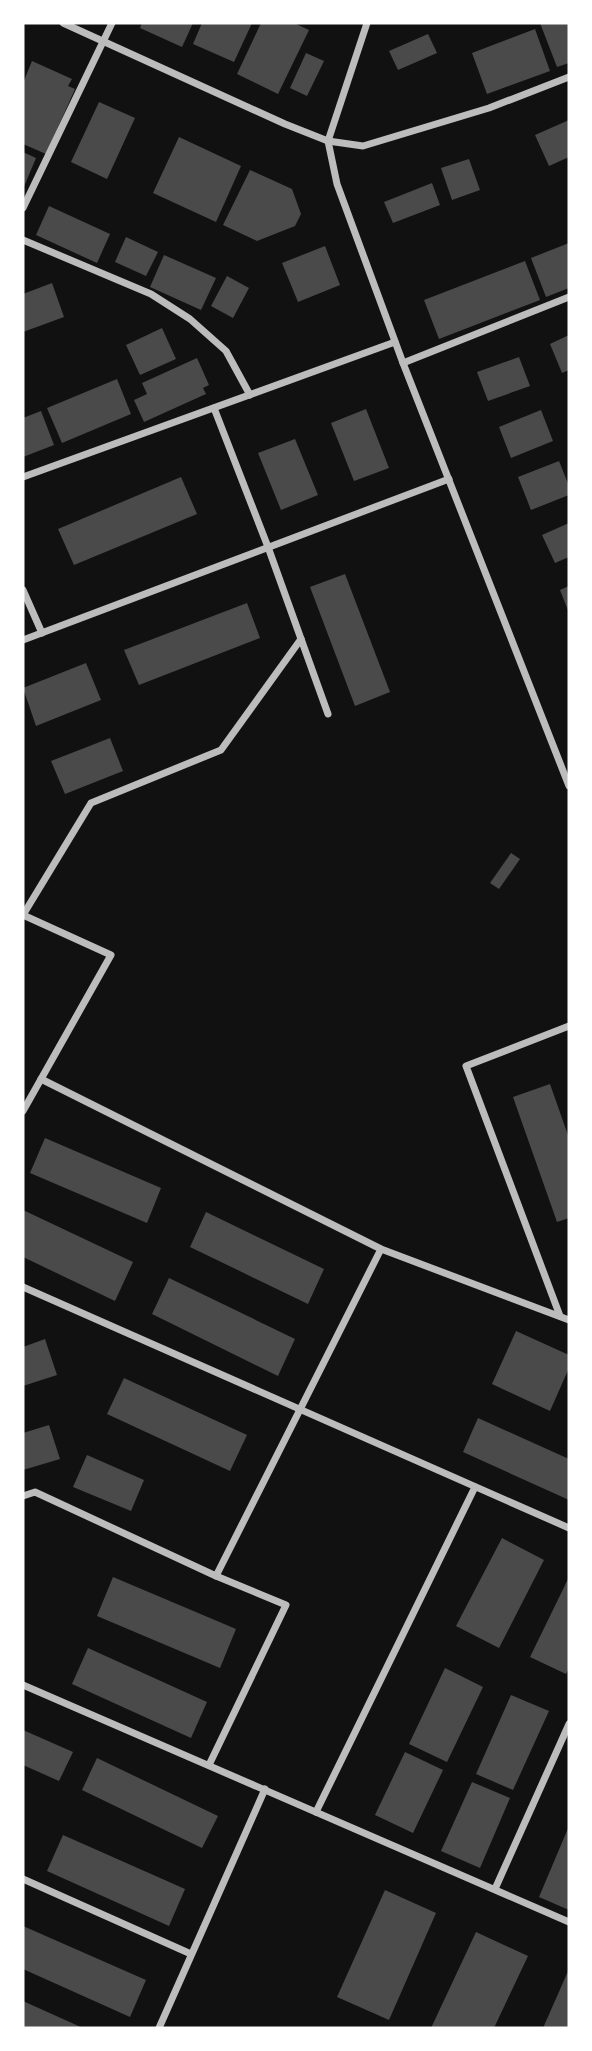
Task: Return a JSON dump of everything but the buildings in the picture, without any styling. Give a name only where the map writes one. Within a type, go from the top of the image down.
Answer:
[{"type":"street","points":[[63,23],[285,124],[328,141],[363,146],[489,108],[569,77]]},
{"type":"street","points":[[23,208],[112,23]]},
{"type":"street","points":[[367,23],[328,141],[337,184],[403,363],[569,786]]},
{"type":"street","points":[[23,240],[151,294],[190,319],[226,351],[250,396]]},
{"type":"street","points":[[403,363],[569,297]]},
{"type":"street","points":[[23,477],[396,342]]},
{"type":"street","points":[[214,408],[328,714]]},
{"type":"street","points":[[23,640],[449,479]]},
{"type":"street","points":[[23,590],[42,633]]},
{"type":"street","points":[[23,1111],[111,955],[23,915],[91,803],[221,751],[301,639]]},
{"type":"street","points":[[559,1316],[466,1066],[569,1026]]},
{"type":"street","points":[[41,1079],[381,1249],[569,1320]]},
{"type":"street","points":[[216,1576],[381,1249]]},
{"type":"street","points":[[23,1287],[569,1528]]},
{"type":"street","points":[[316,1812],[475,1487]]},
{"type":"street","points":[[23,1496],[35,1492],[216,1576],[286,1605],[209,1766]]},
{"type":"street","points":[[23,1685],[569,1922]]},
{"type":"street","points":[[495,1889],[569,1724]]},
{"type":"street","points":[[159,2028],[265,1789]]},
{"type":"street","points":[[23,1879],[191,1954]]}]
